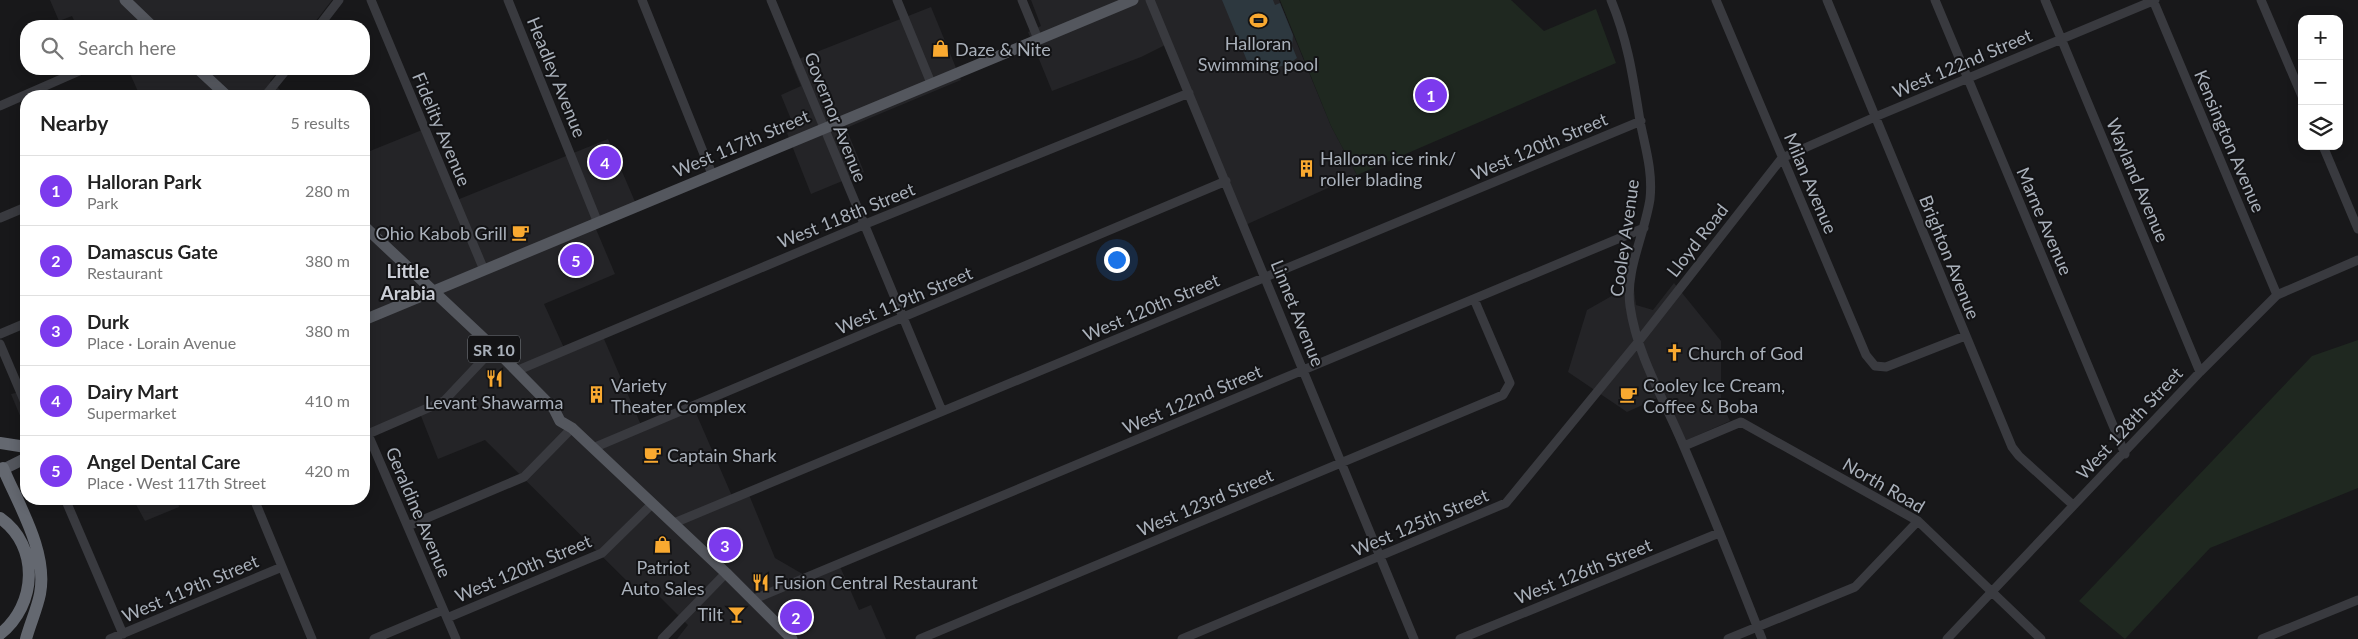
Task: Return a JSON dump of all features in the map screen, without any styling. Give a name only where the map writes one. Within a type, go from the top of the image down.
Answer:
[{"type":"highway","points":[[0,443],[20,446]]},
{"type":"highway","points":[[1,469],[37,552],[40,594],[26,639]]},
{"type":"highway","points":[[0,518],[21,542],[28,560],[29,587],[22,609],[11,626],[0,634]]},
{"type":"main road","points":[[125,0],[146,20]]},
{"type":"main road","name":"West 117th Street","points":[[370,317],[823,127],[1133,0]]},
{"type":"main road","points":[[205,75],[221,90]]},
{"type":"main road","name":"SR 10","points":[[370,232],[494,348],[554,409],[560,420],[572,428],[674,523],[792,639]]},
{"type":"main road","points":[[1,469],[20,461]]},
{"type":"street","points":[[324,20],[339,0]]},
{"type":"street","name":"Fidelity Avenue","points":[[371,0],[484,270]]},
{"type":"street","name":"Headley Avenue","points":[[508,0],[598,223]]},
{"type":"street","points":[[642,0],[712,174]]},
{"type":"street","name":"Governor Avenue","points":[[771,0],[942,411]]},
{"type":"street","points":[[897,0],[931,83]]},
{"type":"street","points":[[1022,0],[1038,39]]},
{"type":"street","name":"Linnet Avenue","points":[[1150,0],[1414,639]]},
{"type":"street","name":"Cooley Avenue","points":[[1611,0],[1621,24],[1635,77],[1640,121],[1650,164],[1650,198],[1633,268],[1630,304],[1638,342],[1684,446],[1762,639]]},
{"type":"street","name":"Milan Avenue","points":[[1716,0],[1866,355],[1875,366],[1886,367],[1965,336]]},
{"type":"street","name":"Brighton Avenue","points":[[1827,0],[2012,447],[2018,456],[2073,505]]},
{"type":"street","name":"Marne Avenue","points":[[1936,0],[2125,454]]},
{"type":"street","name":"Wayland Avenue","points":[[2045,0],[2200,372]]},
{"type":"street","name":"West 122nd Street","points":[[1782,158],[2154,0]]},
{"type":"street","name":"Kensington Avenue","points":[[2154,0],[2277,295]]},
{"type":"street","points":[[2261,0],[2298,87]]},
{"type":"street","points":[[36,90],[70,75]]},
{"type":"street","points":[[271,90],[282,75]]},
{"type":"street","name":"West 118th Street","points":[[516,370],[863,225],[1189,93]]},
{"type":"street","points":[[0,106],[20,97]]},
{"type":"street","name":"West 120th Street","points":[[674,523],[1640,121]]},
{"type":"street","points":[[2325,150],[2358,229]]},
{"type":"street","name":"Lloyd Road","points":[[1638,342],[1782,158]]},
{"type":"street","name":"West 119th Street","points":[[593,448],[1226,181]]},
{"type":"street","points":[[0,218],[20,210]]},
{"type":"street","name":"West 122nd Street","points":[[752,600],[1644,228]]},
{"type":"street","name":"West 128th Street","points":[[1947,639],[2073,505],[2125,454],[2200,372],[2277,295],[2358,260]]},
{"type":"street","name":"West 123rd Street","points":[[920,639],[1503,395],[1510,383],[1474,299]]},
{"type":"street","points":[[0,334],[20,325]]},
{"type":"street","name":"West 125th Street","points":[[1182,639],[1506,503],[1638,342]]},
{"type":"street","points":[[0,344],[20,391]]},
{"type":"street","points":[[370,433],[444,401],[494,348]]},
{"type":"street","name":"North Road","points":[[1684,446],[1742,422],[1918,521],[2041,639]]},
{"type":"street","points":[[408,526],[524,477],[572,428]]},
{"type":"street","name":"Geraldine Avenue","points":[[370,439],[456,639]]},
{"type":"street","name":"West 120th Street","points":[[374,639],[445,614],[602,553],[652,504]]},
{"type":"street","points":[[68,505],[123,634]]},
{"type":"street","points":[[256,505],[312,639]]},
{"type":"street","points":[[1728,639],[1855,587],[1918,521]]},
{"type":"street","name":"West 126th Street","points":[[1460,639],[1719,533]]},
{"type":"street","name":"West 119th Street","points":[[110,639],[282,567]]},
{"type":"street","points":[[662,639],[726,573]]},
{"type":"street","points":[[2262,639],[2358,600]]},
{"type":"shaded area","points":[[50,0],[332,0],[317,20],[74,20],[72,16],[59,20]]},
{"type":"shaded area","points":[[1031,0],[1279,0],[1331,126],[1357,175],[1241,227],[1165,45],[1141,57],[1052,91],[1028,32],[1041,26]]},
{"type":"shaded area","name":"Halloran Swimming pool","points":[[1222,0],[1273,0],[1275,5],[1280,3],[1293,35],[1292,46],[1297,58],[1287,65],[1268,69],[1265,62],[1250,68]]},
{"type":"shaded area","points":[[1280,0],[1511,0],[1544,31],[1596,9],[1616,63],[1357,175],[1331,126]]},
{"type":"shaded area","points":[[931,7],[961,80],[846,128],[864,172],[811,194],[787,133],[795,129],[781,95],[801,86],[791,62]]},
{"type":"shaded area","points":[[131,75],[275,75],[270,81],[280,90],[137,90]]},
{"type":"shaded area","points":[[422,130],[452,202],[608,139],[636,204],[593,222],[615,274],[544,304],[564,348],[601,332],[641,425],[692,404],[732,496],[747,490],[775,558],[806,576],[838,562],[859,610],[871,605],[886,639],[677,639],[688,625],[650,587],[642,596],[485,440],[438,459],[419,411],[370,432],[370,151]]},
{"type":"shaded area","points":[[1674,283],[1721,341],[1721,402],[1730,421],[1678,444],[1658,398],[1627,412],[1568,372],[1587,310],[1617,293],[1634,290],[1636,305],[1653,310]]},
{"type":"shaded area","points":[[2358,340],[2358,488],[2210,548],[2125,639],[2079,601],[2312,356]]},
{"type":"shaded area","points":[[20,392],[20,416],[11,394]]},
{"type":"shaded area","points":[[136,505],[178,505],[179,507],[145,521]]},
{"type":"place","name":"Halloran Swimming pool","points":[[1258,20]]},
{"type":"place","name":"Daze & Nite","points":[[941,49]]},
{"type":"place","name":"Halloran Park","points":[[1431,95]]},
{"type":"place","name":"Dairy Mart","points":[[605,162]]},
{"type":"place","name":"Halloran ice rink/ roller blading","points":[[1306,168]]},
{"type":"place","name":"Ohio Kabob Grill","points":[[521,233]]},
{"type":"place","name":"Angel Dental Care","points":[[576,260]]},
{"type":"place","name":"Church of God","points":[[1674,353]]},
{"type":"place","name":"Levant Shawarma","points":[[494,379]]},
{"type":"place","name":"Variety Theater Complex","points":[[597,395]]},
{"type":"place","name":"Cooley Ice Cream, Coffee & Boba","points":[[1629,395]]},
{"type":"place","name":"Captain Shark","points":[[653,455]]},
{"type":"place","name":"Patriot Auto Sales","points":[[663,544]]},
{"type":"place","name":"Durk","points":[[725,545]]},
{"type":"place","name":"Fusion Central Restaurant","points":[[760,582]]},
{"type":"place","name":"Tilt","points":[[737,614]]},
{"type":"place","name":"Damascus Gate","points":[[796,617]]},
{"type":"district","name":"Little Arabia","points":[[408,281]]}]
